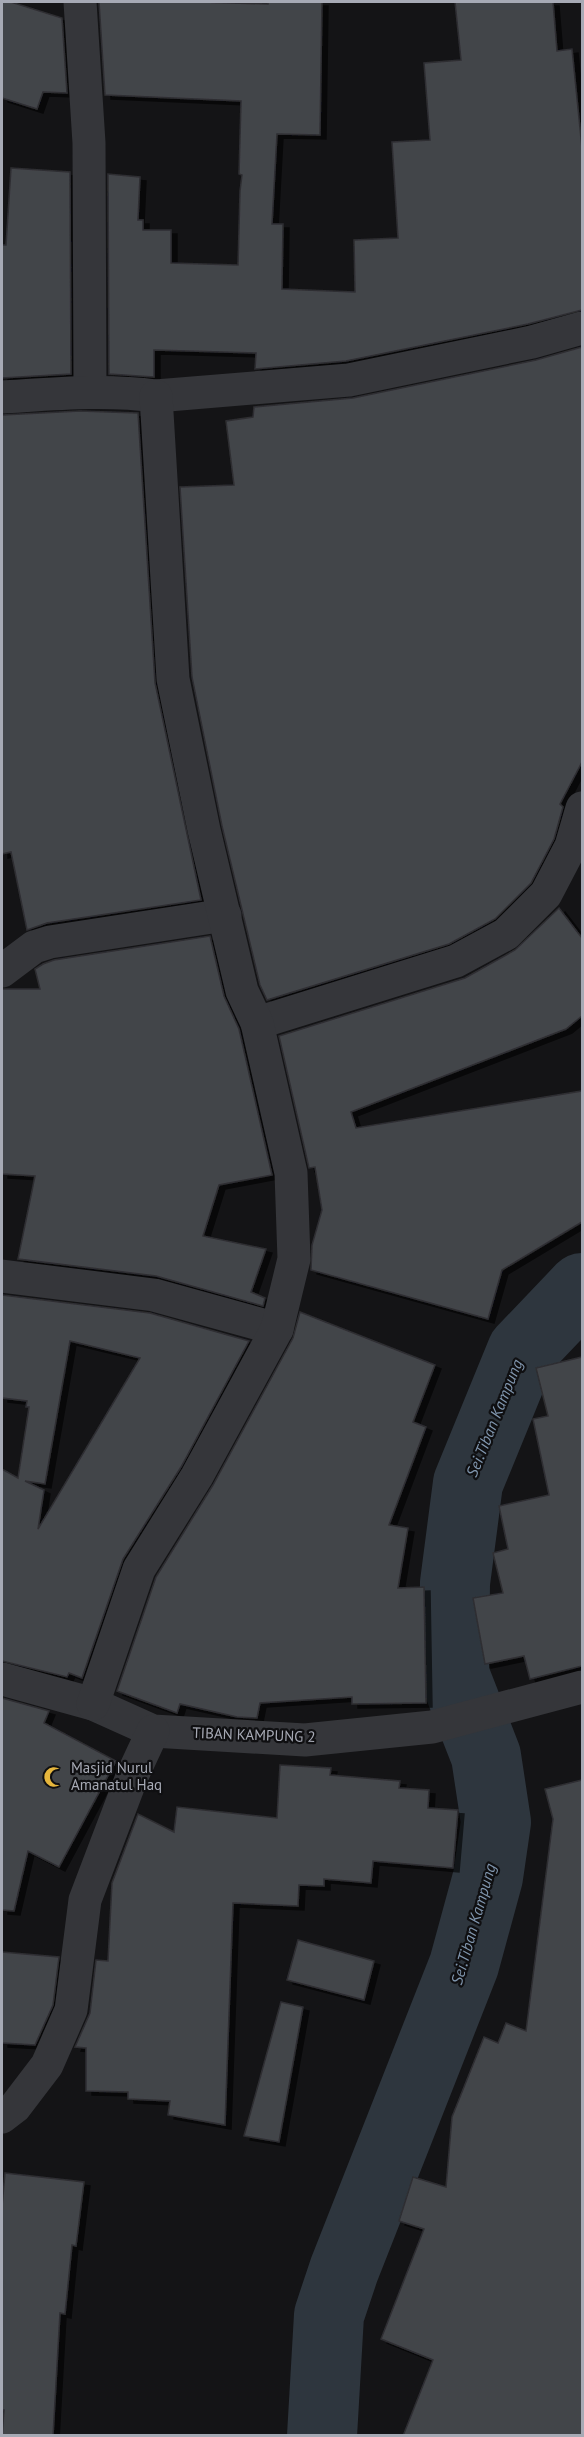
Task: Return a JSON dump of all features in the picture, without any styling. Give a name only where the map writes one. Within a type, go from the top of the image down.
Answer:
[{"type":"street","points":[[80,2],[89,143],[90,392]]},
{"type":"street","points":[[2,397],[90,392],[156,396],[349,380],[532,342],[582,328]]},
{"type":"street","points":[[93,1704],[139,1569],[197,1476],[277,1329],[294,1259],[291,1173],[257,1023],[242,991],[173,679],[156,396]]},
{"type":"street","points":[[257,1023],[456,961],[506,934],[546,894],[571,846],[582,808]]},
{"type":"street","points":[[2,971],[34,947],[50,942],[225,915]]},
{"type":"street","points":[[2,1276],[154,1295],[277,1329]]},
{"type":"street","name":"TIBAN KAMPUNG 2","points":[[2,1679],[93,1704],[153,1731],[305,1740],[432,1727],[582,1687]]},
{"type":"street","points":[[2,2118],[15,2107],[47,2065],[71,2010],[85,1900],[133,1774],[153,1731]]},
{"type":"building","points":[[2,2],[11,2],[62,18],[67,93],[43,92],[37,109],[2,98]]},
{"type":"building","points":[[99,2],[268,4],[268,2],[322,2],[320,135],[277,134],[272,224],[283,224],[282,289],[355,292],[354,240],[398,238],[392,142],[430,140],[424,63],[461,60],[455,2],[553,2],[557,51],[572,49],[582,148],[582,310],[528,324],[346,361],[255,369],[256,353],[154,350],[154,377],[109,374],[108,174],[140,177],[138,220],[143,220],[143,230],[171,230],[171,263],[238,265],[242,175],[239,174],[241,101],[105,95]]},
{"type":"building","points":[[11,168],[70,172],[71,374],[2,378],[2,245],[6,245]]},
{"type":"building","points":[[582,347],[582,762],[560,804],[563,807],[554,839],[531,883],[495,919],[449,944],[267,1000],[260,985],[222,826],[192,677],[180,487],[234,485],[226,421],[253,417],[254,407],[353,398],[536,360]]},
{"type":"building","points":[[80,411],[138,413],[155,683],[201,900],[47,923],[27,930],[11,852],[2,854],[2,415]]},
{"type":"building","points":[[559,908],[582,938],[582,1016],[566,1029],[351,1112],[356,1128],[582,1091],[582,1222],[502,1270],[488,1319],[311,1270],[312,1245],[322,1210],[315,1167],[309,1168],[279,1036],[465,978],[515,950]]},
{"type":"building","points":[[210,936],[224,996],[239,1029],[272,1175],[219,1185],[203,1236],[266,1249],[251,1292],[265,1298],[263,1306],[156,1276],[18,1259],[35,1176],[2,1174],[2,989],[40,989],[35,969],[54,960]]},
{"type":"building","points":[[2,1295],[150,1313],[249,1341],[181,1467],[123,1559],[82,1678],[69,1673],[67,1677],[2,1661],[2,1469],[18,1478],[29,1407],[26,1407],[27,1401],[2,1398]],"holes":[[[70,1341],[140,1358],[38,1529],[44,1490],[25,1481],[45,1484]]]},
{"type":"building","points":[[300,1312],[435,1365],[413,1422],[426,1427],[389,1525],[408,1528],[398,1588],[424,1587],[426,1703],[352,1704],[352,1697],[260,1703],[257,1718],[237,1717],[180,1704],[177,1713],[117,1691],[156,1577],[213,1485],[293,1338]]},
{"type":"building","points":[[582,1357],[582,1666],[530,1679],[524,1656],[485,1664],[473,1598],[503,1593],[493,1553],[508,1549],[499,1506],[549,1495],[533,1419],[548,1416],[536,1368]]},
{"type":"building","name":"Masjid Nurul Amanatul Haq","points":[[2,1698],[49,1711],[44,1723],[116,1761],[59,1867],[28,1851],[14,1911],[2,1910]]},
{"type":"building","points":[[280,1765],[331,1768],[330,1775],[400,1781],[399,1788],[429,1790],[428,1808],[458,1810],[453,1868],[373,1861],[371,1883],[324,1879],[324,1886],[299,1885],[298,1906],[233,1903],[225,2125],[168,2115],[170,2101],[128,2099],[128,2092],[86,2091],[86,2048],[75,2047],[90,2013],[96,1960],[108,1961],[112,1883],[138,1814],[174,1832],[177,1807],[277,1818]]},
{"type":"building","points":[[582,1780],[582,2436],[403,2436],[433,2360],[381,2339],[424,2229],[399,2221],[413,2177],[446,2187],[452,2117],[484,2037],[498,2043],[506,2023],[526,2031],[553,1819],[545,1789]]},
{"type":"building","points":[[298,1940],[374,1961],[364,2000],[287,1980]]},
{"type":"building","points":[[2,1952],[59,1957],[53,2005],[35,2045],[2,2043]]},
{"type":"building","points":[[281,2002],[303,2007],[279,2142],[244,2136]]},
{"type":"building","points":[[5,2173],[84,2182],[76,2246],[72,2245],[65,2314],[60,2313],[53,2436],[2,2436],[4,2410],[2,2410],[2,2206]]},
{"type":"waterway","name":"Sei.Tiban Kampung","points":[[322,2436],[329,2315],[344,2270],[464,1965],[488,1877],[496,1822],[486,1756],[454,1674],[455,1583],[468,1483],[522,1351],[582,1288]]},
{"type":"place","name":"Masjid Nurul Amanatul Haq","points":[[54,1777]]}]
